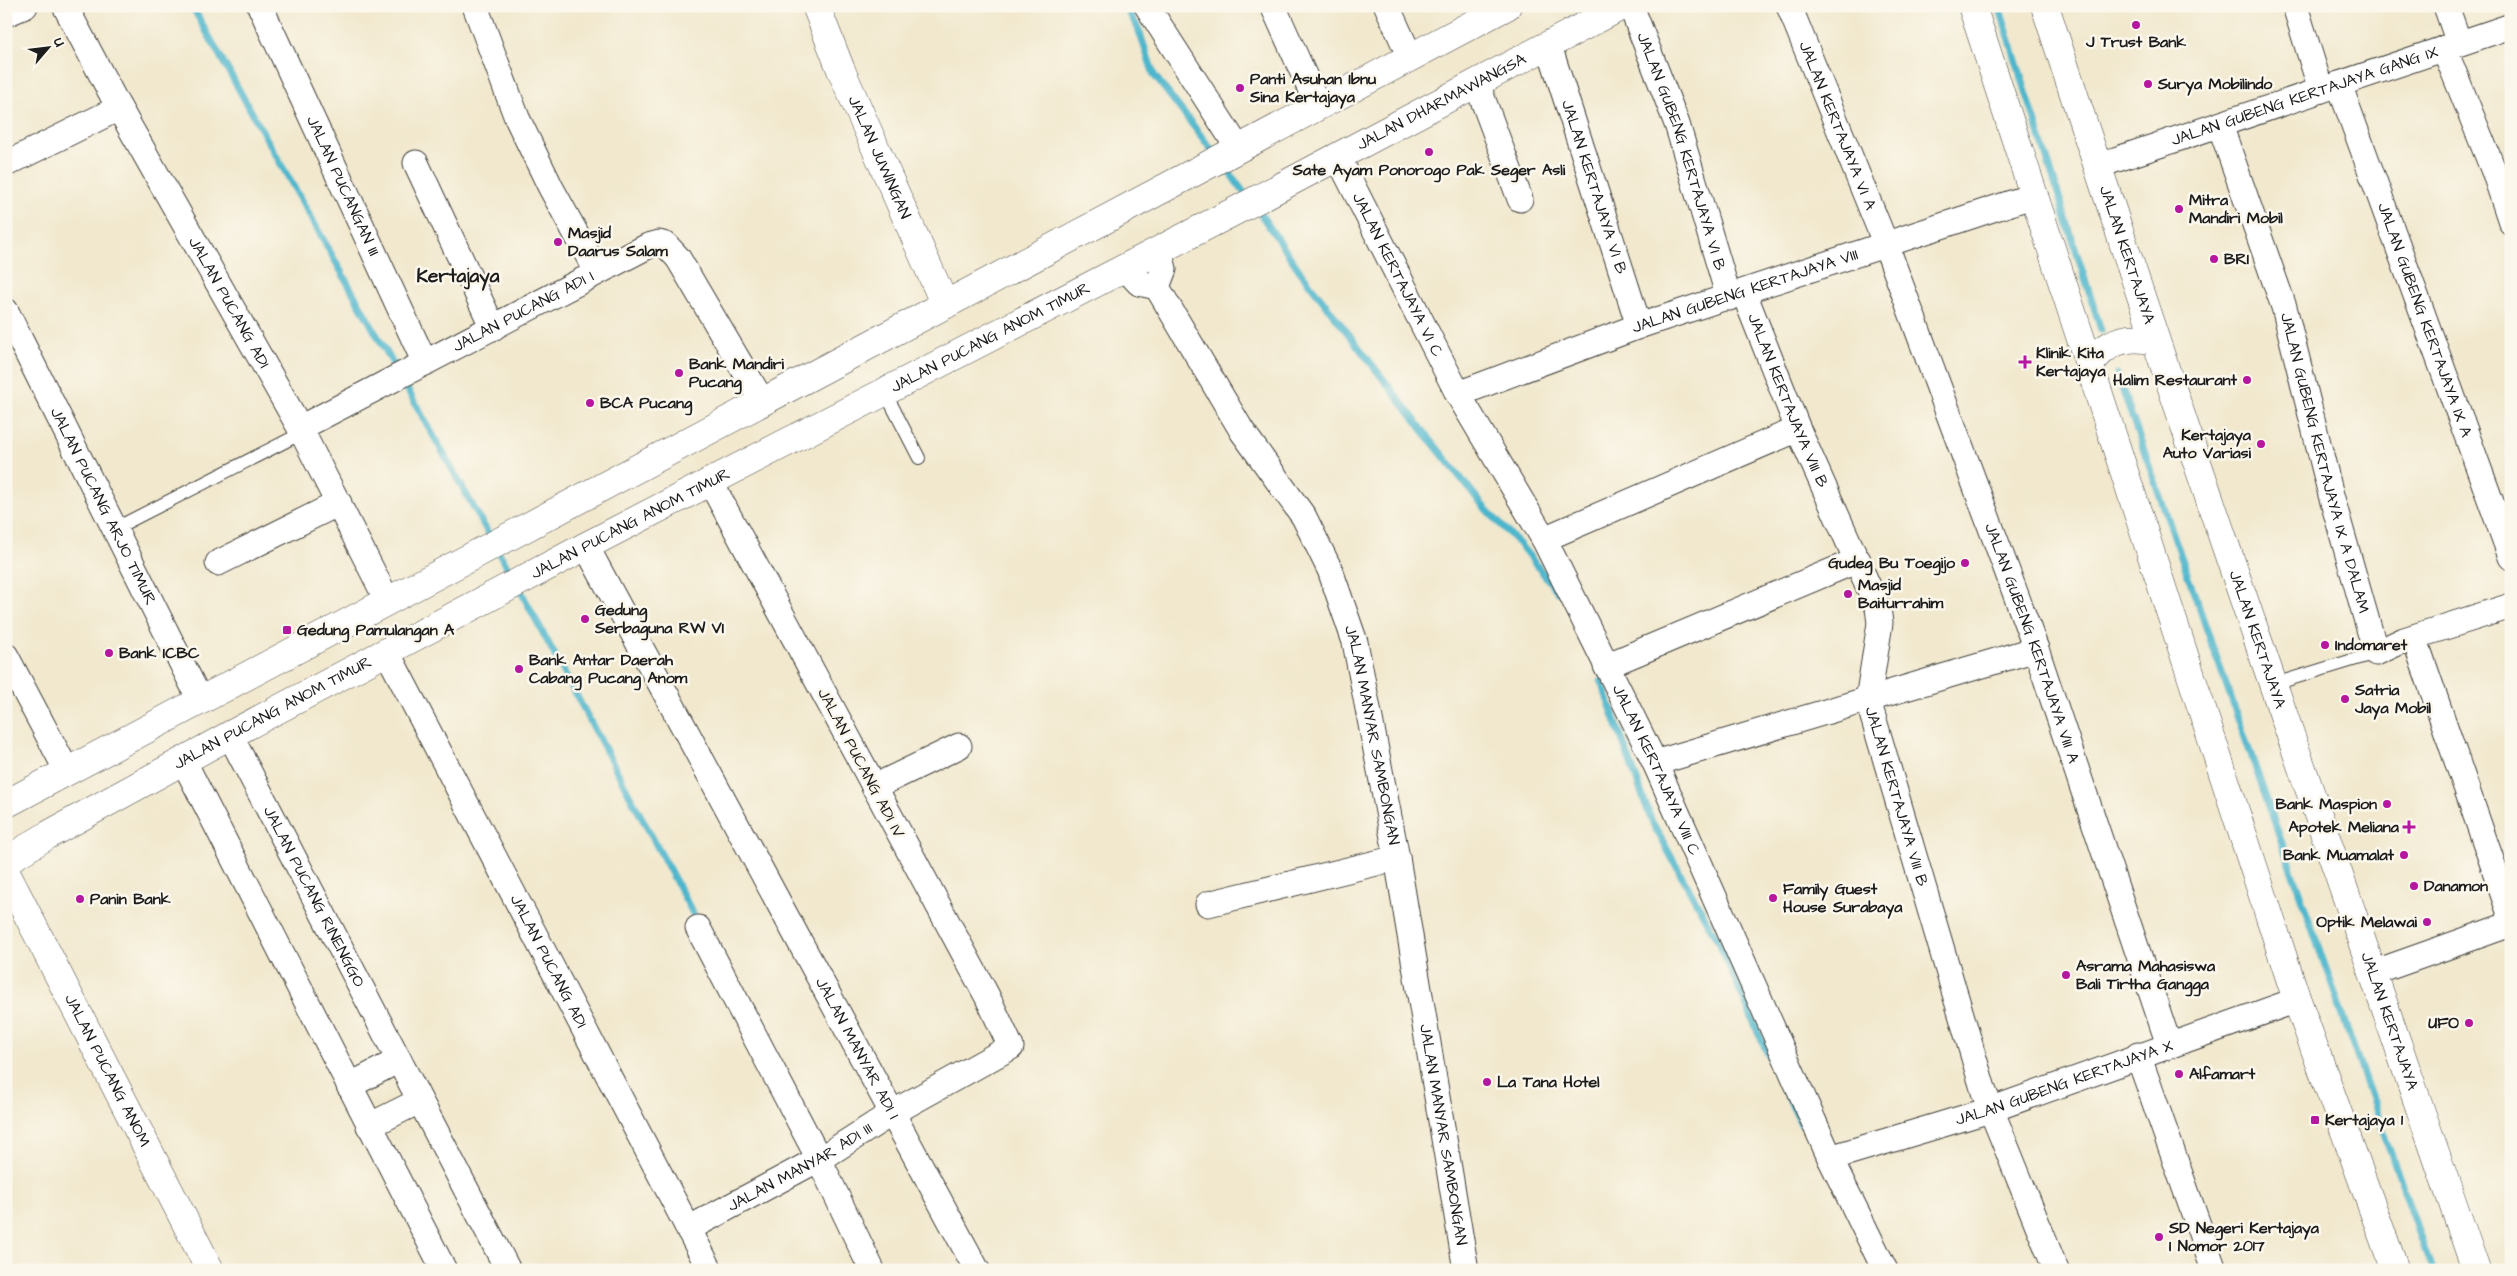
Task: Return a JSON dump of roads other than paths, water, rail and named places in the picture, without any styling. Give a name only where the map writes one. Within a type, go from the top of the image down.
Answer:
[{"type":"main road","name":"JALAN JUWINGAN","points":[[816,6],[841,70],[945,306]]},
{"type":"main road","points":[[6,804],[1507,6]]},
{"type":"main road","name":"JALAN DHARMAWANGSA","points":[[1250,203],[1622,6]]},
{"type":"main road","points":[[1972,6],[2298,1000],[2395,1270]]},
{"type":"main road","name":"JALAN KERTAJAYA","points":[[2045,6],[2154,341],[2271,685],[2476,1270]]},
{"type":"main road","name":"JALAN PUCANG ANOM TIMUR","points":[[6,861],[48,835],[182,760],[516,583],[1250,203]]},
{"type":"main road","points":[[2090,364],[2098,354],[2118,340],[2130,337],[2154,341]]},
{"type":"main road","name":"JALAN PUCANG ANOM","points":[[6,873],[210,1270]]},
{"type":"street","points":[[6,14],[25,6]]},
{"type":"street","name":"JALAN PUCANG ADI","points":[[65,6],[119,108],[301,430],[387,600]]},
{"type":"street","name":"JALAN PUCANGAN III","points":[[260,6],[409,372]]},
{"type":"street","points":[[475,6],[517,118],[551,188],[597,272]]},
{"type":"street","points":[[1147,6],[1225,155]]},
{"type":"street","points":[[1273,6],[1318,106]]},
{"type":"street","points":[[1387,6],[1410,57]]},
{"type":"street","name":"JALAN GUBENG KERTAJAYA VI B","points":[[1631,6],[1676,124],[1737,295]]},
{"type":"street","name":"JALAN KERTAJAYA VI A","points":[[1788,6],[1886,246]]},
{"type":"street","name":"JALAN GUBENG KERTAJAYA IX A","points":[[2295,6],[2330,87],[2511,557]]},
{"type":"street","points":[[2446,6],[2452,46],[2511,222]]},
{"type":"street","name":"JALAN GUBENG KERTAJAYA GANG IX","points":[[2097,166],[2511,26]]},
{"type":"street","name":"JALAN KERTAJAYA VI B","points":[[1549,46],[1639,326]]},
{"type":"street","points":[[1477,84],[1520,199]]},
{"type":"street","points":[[6,164],[119,108]]},
{"type":"street","name":"JALAN GUBENG KERTAJAYA IX A DALAM","points":[[2220,125],[2284,307],[2331,496],[2376,653]]},
{"type":"street","name":"JALAN KERTAJAYA VI C","points":[[1338,157],[1458,394]]},
{"type":"street","points":[[416,163],[493,328]]},
{"type":"street","name":"JALAN GUBENG KERTAJAYA VIII","points":[[1458,394],[1639,326],[1886,246],[2035,195]]},
{"type":"street","name":"JALAN PUCANG ADI I","points":[[301,430],[597,272],[648,246],[659,243],[673,250],[762,401]]},
{"type":"street","name":"JALAN GUBENG KERTAJAYA VIII A","points":[[1886,246],[2036,649],[2169,1045]]},
{"type":"street","points":[[1125,268],[1138,282],[1157,287],[1164,269],[1159,250]]},
{"type":"street","name":"JALAN MANYAR SAMBONGAN","points":[[1157,287],[1242,431],[1304,517],[1330,570],[1355,642],[1397,858],[1466,1270]]},
{"type":"street","name":"JALAN KERTAJAYA VIII B","points":[[1737,295],[1858,560],[1880,615],[1868,700],[1990,1110],[2056,1270]]},
{"type":"street","name":"JALAN PUCANG ARJO TIMUR","points":[[6,311],[200,700]]},
{"type":"street","name":"JALAN KERTAJAYA VIII C","points":[[1458,394],[1544,539],[1655,764],[1830,1158],[1885,1270]]},
{"type":"street","points":[[1544,539],[1798,429]]},
{"type":"street","name":"JALAN PUCANG ADI IV","points":[[711,482],[1011,1044]]},
{"type":"street","points":[[218,563],[339,503]]},
{"type":"street","name":"JALAN MANYAR ADI I","points":[[586,546],[976,1270]]},
{"type":"street","points":[[1606,666],[1858,560]]},
{"type":"street","points":[[2376,653],[2414,637],[2511,606]]},
{"type":"street","points":[[2414,637],[2511,917]]},
{"type":"street","points":[[1655,764],[2036,649]]},
{"type":"street","name":"JALAN PUCANG ADI","points":[[386,652],[710,1270]]},
{"type":"street","points":[[6,656],[67,771]]},
{"type":"street","name":"JALAN PUCANG RINENGGO","points":[[230,735],[508,1270]]},
{"type":"street","points":[[874,787],[959,746]]},
{"type":"street","points":[[182,760],[444,1270]]},
{"type":"street","points":[[1208,904],[1397,858]]},
{"type":"street","points":[[2372,973],[2511,924]]},
{"type":"street","points":[[698,928],[823,1157],[872,1270]]},
{"type":"street","name":"JALAN GUBENG KERTAJAYA X","points":[[1830,1158],[1990,1110],[2298,1000]]},
{"type":"street","name":"JALAN MANYAR ADI III","points":[[688,1228],[823,1157],[892,1113],[1009,1049],[1011,1044]]},
{"type":"street","points":[[2138,1056],[2214,1270]]},
{"type":"street","points":[[349,1086],[399,1060]]},
{"type":"street","points":[[369,1126],[419,1101]]},
{"type":"lane","points":[[885,392],[918,458]]},
{"type":"lane","points":[[114,529],[301,430]]},
{"type":"lane","points":[[2271,685],[2376,653]]},
{"type":"waterway","points":[[192,6],[492,540]]},
{"type":"waterway","points":[[1125,6],[1138,28],[1154,75],[1215,154]]},
{"type":"waterway","points":[[1999,6],[2101,330]]},
{"type":"waterway","points":[[1223,164],[1248,198]]},
{"type":"waterway","points":[[1255,206],[1299,270],[1425,433],[1484,507],[1521,546],[1558,592]]},
{"type":"waterway","points":[[2117,374],[2432,1270]]},
{"type":"waterway","points":[[497,549],[514,579]]},
{"type":"waterway","points":[[519,588],[698,923]]},
{"type":"waterway","points":[[1601,681],[1652,822],[1720,945],[1801,1124]]},
{"type":"place","name":"J Trust Bank","points":[[2136,25]]},
{"type":"place","name":"Surya Mobilindo","points":[[2148,84]]},
{"type":"place","name":"Panti Asuhan Ibnu Sina Kertajaya","points":[[1240,88]]},
{"type":"place","name":"Sate Ayam Ponorogo Pak Seger Asli","points":[[1429,152]]},
{"type":"place","name":"Mitra Mandiri Mobil","points":[[2179,209]]},
{"type":"place","name":"Masjid Daarus Salam","points":[[558,242]]},
{"type":"place","name":"BRI","points":[[2214,259]]},
{"type":"place","name":"Klinik Kita Kertajaya","points":[[2025,362]]},
{"type":"place","name":"Bank Mandiri Pucang","points":[[679,373]]},
{"type":"place","name":"Halim Restaurant","points":[[2247,380]]},
{"type":"place","name":"BCA Pucang","points":[[590,403]]},
{"type":"place","name":"Kertajaya Auto Variasi","points":[[2261,444]]},
{"type":"place","name":"Gudeg Bu Toegijo","points":[[1965,563]]},
{"type":"place","name":"Masjid Baiturrahim","points":[[1848,594]]},
{"type":"place","name":"Gedung Serbaguna RW VI","points":[[585,619]]},
{"type":"place","name":"Gedung Pamulangan A","points":[[287,630]]},
{"type":"place","name":"Indomaret","points":[[2325,645]]},
{"type":"place","name":"Bank ICBC","points":[[109,653]]},
{"type":"place","name":"Bank Antar Daerah Cabang Pucang Anom","points":[[519,669]]},
{"type":"place","name":"Satria Jaya Mobil","points":[[2345,699]]},
{"type":"place","name":"Bank Maspion","points":[[2387,804]]},
{"type":"place","name":"Apotek Meliana","points":[[2409,827]]},
{"type":"place","name":"Bank Muamalat","points":[[2404,855]]},
{"type":"place","name":"Danamon","points":[[2414,886]]},
{"type":"place","name":"Family Guest House Surabaya","points":[[1773,898]]},
{"type":"place","name":"Panin Bank","points":[[80,899]]},
{"type":"place","name":"Optik Melawai","points":[[2427,922]]},
{"type":"place","name":"Asrama Mahasiswa Bali Tirtha Gangga","points":[[2066,975]]},
{"type":"place","name":"UFO","points":[[2469,1023]]},
{"type":"place","name":"Alfamart","points":[[2179,1074]]},
{"type":"place","name":"La Tana Hotel","points":[[1487,1082]]},
{"type":"place","name":"Kertajaya 1","points":[[2315,1120]]},
{"type":"place","name":"SD Negeri Kertajaya I Nomor 2017","points":[[2159,1237]]},
{"type":"district","name":"Kertajaya","points":[[458,276]]}]
